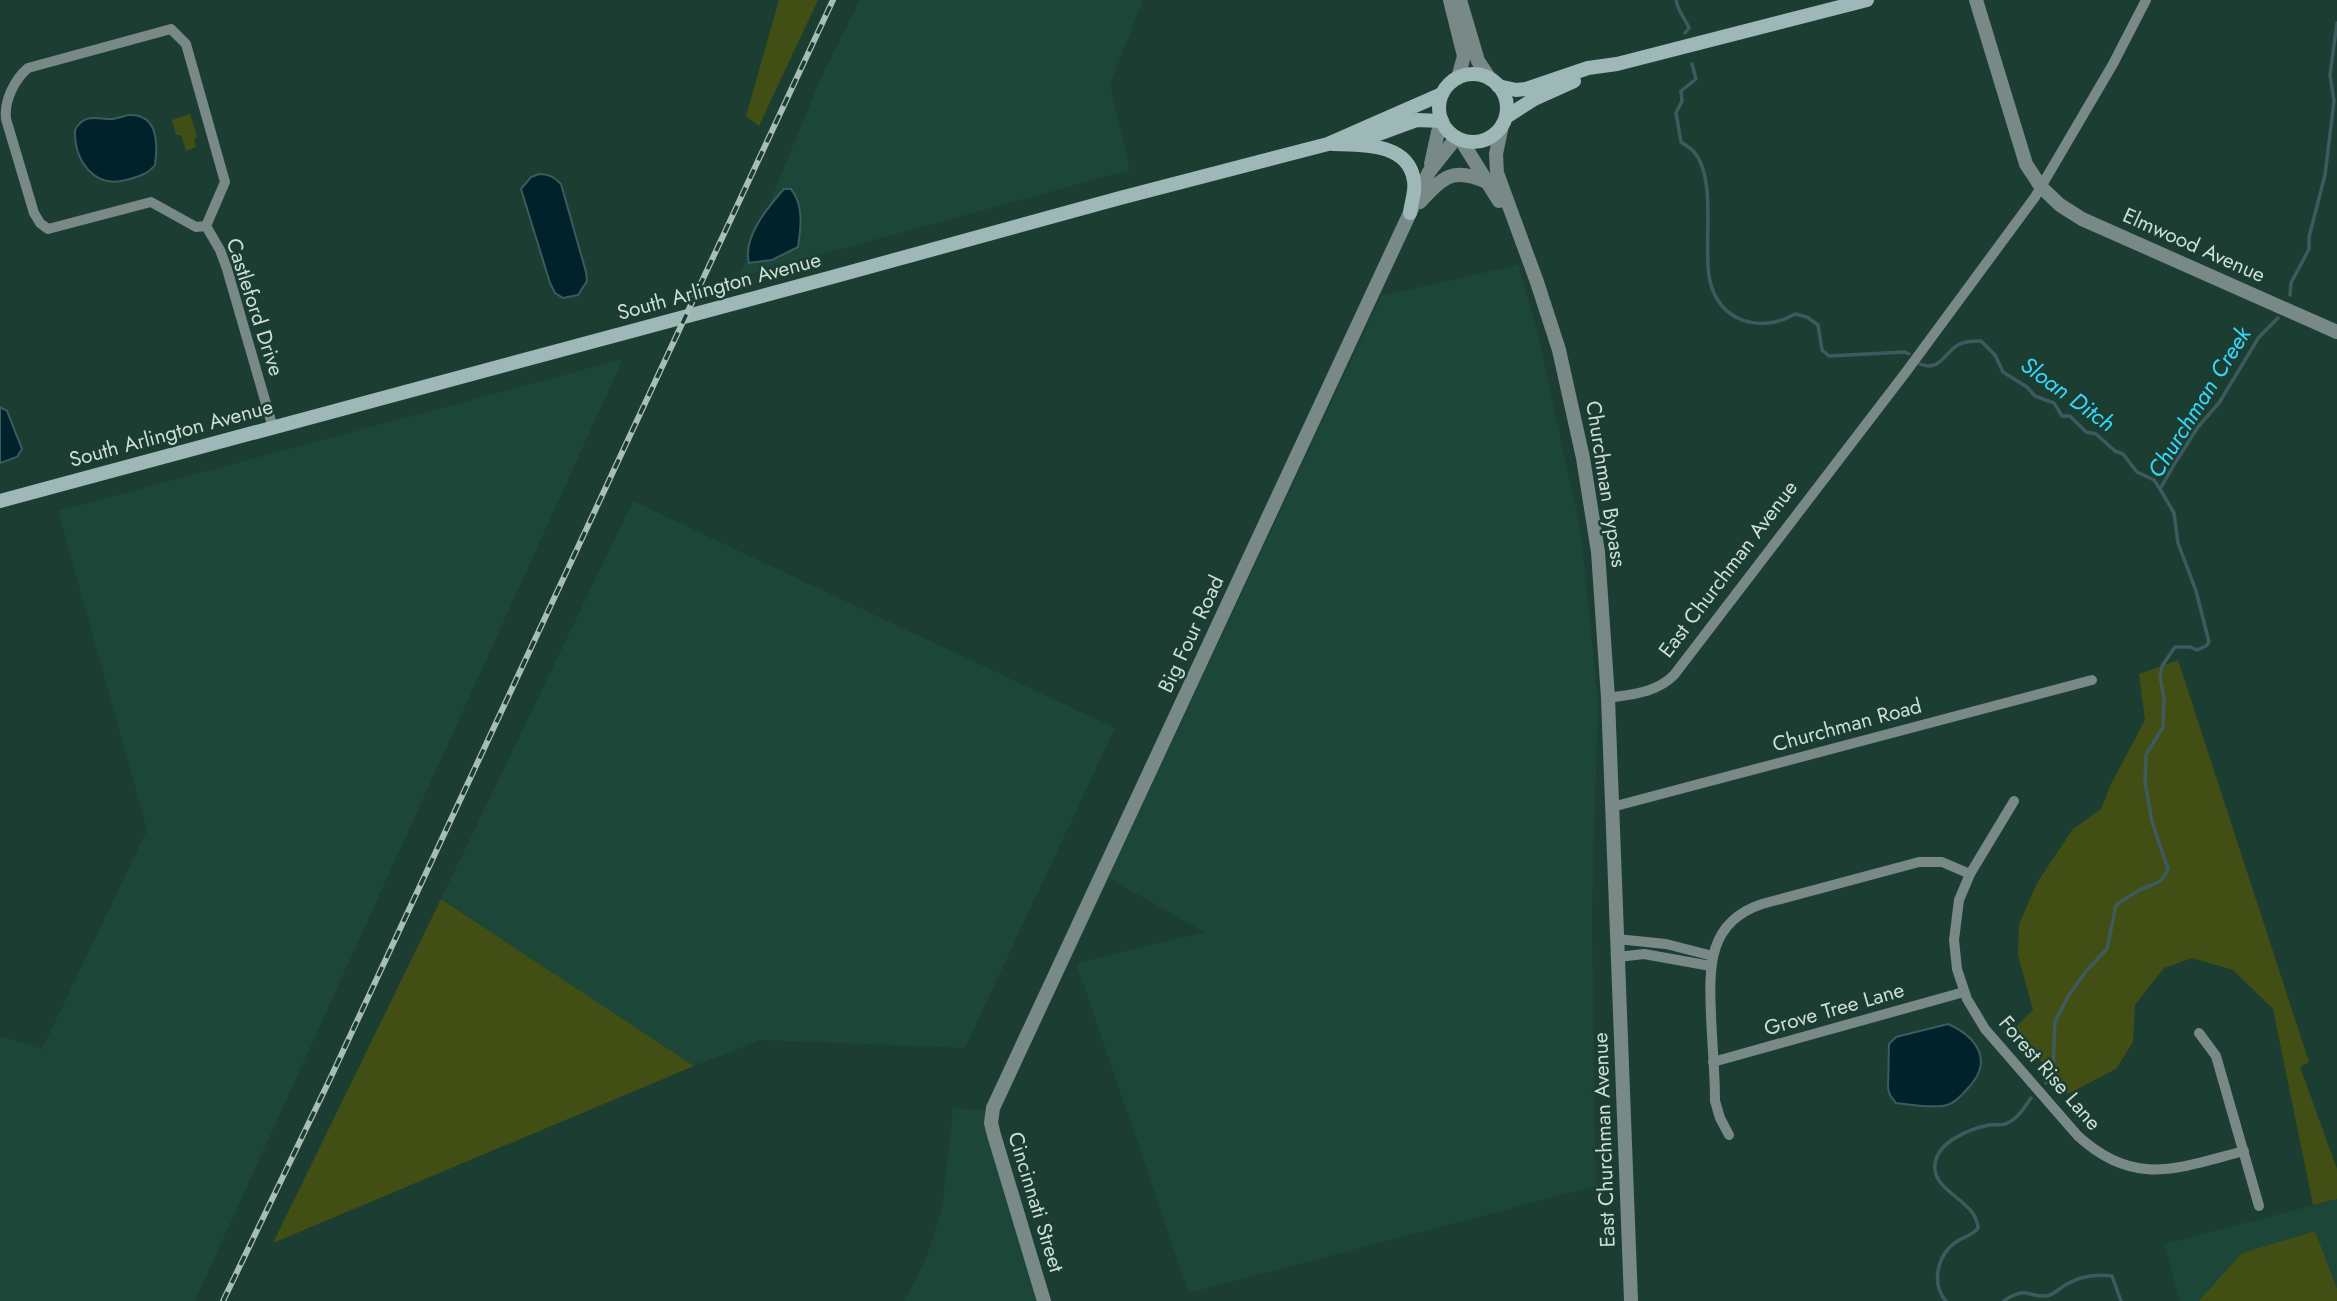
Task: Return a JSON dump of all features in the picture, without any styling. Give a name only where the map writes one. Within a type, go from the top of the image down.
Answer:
[{"type":"main road","points":[[1618,64],[1534,99],[1504,121],[1489,138],[1480,141],[1459,139],[1442,122],[1439,107],[1443,94],[1458,78],[1474,74],[1516,90],[1526,89],[1588,68],[1618,64],[1867,0]]},
{"type":"main road","points":[[1494,82],[1506,100],[1504,121]]},
{"type":"main road","name":"South Arlington Avenue","points":[[0,501],[1328,144],[1443,94]]},
{"type":"main road","points":[[1349,144],[1417,120],[1442,122]]},
{"type":"main road","points":[[1328,144],[1378,146],[1404,160],[1412,172],[1415,185],[1410,213]]},
{"type":"street","points":[[1450,0],[1464,56],[1458,78]]},
{"type":"street","points":[[1460,0],[1478,61],[1494,82]]},
{"type":"street","name":"Elmwood Avenue","points":[[1976,0],[2020,149],[2041,187],[2060,205],[2082,219],[2337,332]]},
{"type":"street","name":"East Churchman Avenue","points":[[1631,1301],[1608,698],[1650,691],[1674,675],[1906,372],[2041,187],[2113,64],[2146,0]]},
{"type":"street","name":"Castleford Drive","points":[[171,29],[186,44],[224,171],[225,182],[206,226],[196,228],[151,202],[48,229],[40,223],[34,213],[6,119],[5,106],[20,75],[28,68],[171,29]]},
{"type":"street","name":"Churchman Bypass","points":[[1504,121],[1496,154],[1497,173],[1537,282],[1565,376],[1583,458],[1598,552],[1608,698]]},
{"type":"street","name":"Big Four Road","points":[[992,1114],[1081,916],[1429,172],[1442,122]]},
{"type":"street","name":"Churchman Bypass","points":[[1459,139],[1499,200],[1537,282]]},
{"type":"street","name":"Big Four Road","points":[[1429,172],[1459,139]]},
{"type":"street","points":[[1410,213],[1437,184],[1453,175],[1469,174],[1488,182]]},
{"type":"street","name":"Castleford Drive","points":[[206,226],[227,269],[273,428]]},
{"type":"street","name":"Churchman Road","points":[[1612,807],[2092,680]]},
{"type":"street","name":"Forest Rise Lane","points":[[2014,801],[1970,874],[1959,900],[1954,940],[1957,969],[1974,1013],[2078,1136],[2112,1161],[2142,1170],[2161,1170],[2244,1152]]},
{"type":"street","points":[[1729,1135],[1715,1101],[1713,1062],[1712,961],[1724,929],[1742,913],[1762,904],[1925,862],[1948,864],[1970,874]]},
{"type":"street","points":[[1617,939],[1666,944],[1712,961]]},
{"type":"street","points":[[1618,957],[1644,954],[1712,961]]},
{"type":"street","name":"Grove Tree Lane","points":[[1713,1062],[1965,992]]},
{"type":"street","points":[[2199,1033],[2216,1056],[2259,1206]]},
{"type":"street","name":"Cincinnati Street","points":[[992,1114],[994,1135],[1044,1301]]},
{"type":"shaded area","points":[[860,0],[1143,0],[1110,85],[1130,170],[739,277],[819,82]]},
{"type":"shaded area","points":[[1518,265],[1537,329],[1581,533],[1598,702],[1592,917],[1596,1186],[1189,1293],[1076,963],[1204,932],[1108,878],[1381,296]]},
{"type":"shaded area","points":[[623,359],[195,1301],[0,1301],[0,1036],[42,1049],[147,830],[58,511]]},
{"type":"shaded area","points":[[633,501],[1115,728],[965,1048],[761,1040],[694,1066],[441,899]]},
{"type":"shaded area","points":[[953,1108],[986,1110],[1039,1301],[905,1301],[927,1256],[942,1209]]},
{"type":"shaded area","points":[[2337,1199],[2337,1301],[2180,1301],[2164,1244]]},
{"type":"green space","points":[[779,0],[818,0],[759,126],[746,116]]},
{"type":"green space","points":[[190,114],[197,136],[194,139],[196,147],[186,151],[181,135],[176,135],[172,120]]},
{"type":"green space","points":[[2178,660],[2309,1062],[2300,1067],[2337,1169],[2337,1199],[2313,1205],[2273,1009],[2233,970],[2192,958],[2164,968],[2135,1005],[2133,1042],[2116,1069],[2068,1094],[2014,1029],[2033,1010],[2018,955],[2019,924],[2038,881],[2073,829],[2101,809],[2111,784],[2145,720],[2139,674]]},
{"type":"green space","points":[[441,899],[694,1066],[273,1243]]},
{"type":"green space","points":[[2315,1231],[2337,1289],[2337,1301],[2199,1301],[2242,1253]]},
{"type":"water","points":[[129,115],[146,119],[151,125],[156,139],[155,165],[135,178],[115,182],[104,180],[88,170],[82,161],[75,130],[86,119],[112,119]]},
{"type":"water","points":[[539,174],[551,176],[561,184],[586,272],[587,281],[578,295],[563,298],[555,293],[550,283],[521,189],[531,177]]},
{"type":"water","points":[[784,189],[791,189],[800,209],[798,247],[772,260],[749,263],[749,243],[753,233]]},
{"type":"water","points":[[0,407],[7,411],[22,449],[17,457],[0,463]]},
{"type":"water","points":[[1948,1024],[1967,1036],[1979,1051],[1980,1068],[1976,1078],[1959,1098],[1947,1105],[1896,1103],[1888,1088],[1889,1044],[1896,1037]]},
{"type":"waterway","name":"Sloan Ditch","points":[[1676,0],[1689,28],[1685,33]]},
{"type":"waterway","name":"Churchman Creek","points":[[2290,295],[2291,283],[2309,249],[2309,237],[2325,175],[2334,101],[2330,75],[2337,23]]},
{"type":"waterway","name":"Sloan Ditch","points":[[1692,64],[1696,79],[1681,91],[1682,101],[1676,113],[1681,142],[1694,152],[1705,179],[1708,197],[1708,267],[1715,295],[1722,306],[1732,315],[1756,323],[1769,323],[1795,314],[1807,317],[1818,325],[1822,350],[1829,356],[1909,354]]},
{"type":"waterway","name":"Churchman Creek","points":[[2046,1083],[2053,1072],[2055,1021],[2087,970],[2107,949],[2116,905],[2159,882],[2168,869],[2152,822],[2145,782],[2146,755],[2163,727],[2164,698],[2160,677],[2162,666],[2175,647],[2197,650],[2209,642],[2196,591],[2178,543],[2174,513],[2160,489],[2198,427],[2219,403],[2259,337],[2278,318]]},
{"type":"waterway","name":"Sloan Ditch","points":[[1920,364],[1932,366],[1958,345],[1981,341],[1995,355],[2003,372],[2027,387],[2035,396],[2054,403],[2062,416],[2070,416],[2086,432],[2096,434],[2115,451],[2123,454],[2137,472],[2154,480],[2160,489]]},
{"type":"waterway","name":"Churchman Creek","points":[[1946,1301],[1941,1294],[1938,1278],[1944,1254],[1978,1228],[1970,1210],[1940,1182],[1936,1174],[1937,1156],[1948,1143],[1964,1133],[2013,1120],[2031,1098]]},
{"type":"waterway","name":"Churchman Creek","points":[[2004,1301],[2019,1293],[2050,1295],[2066,1284],[2084,1277],[2101,1275],[2112,1276],[2121,1301]]},
{"type":"railway","points":[[223,1301],[330,1079],[833,0]]}]
